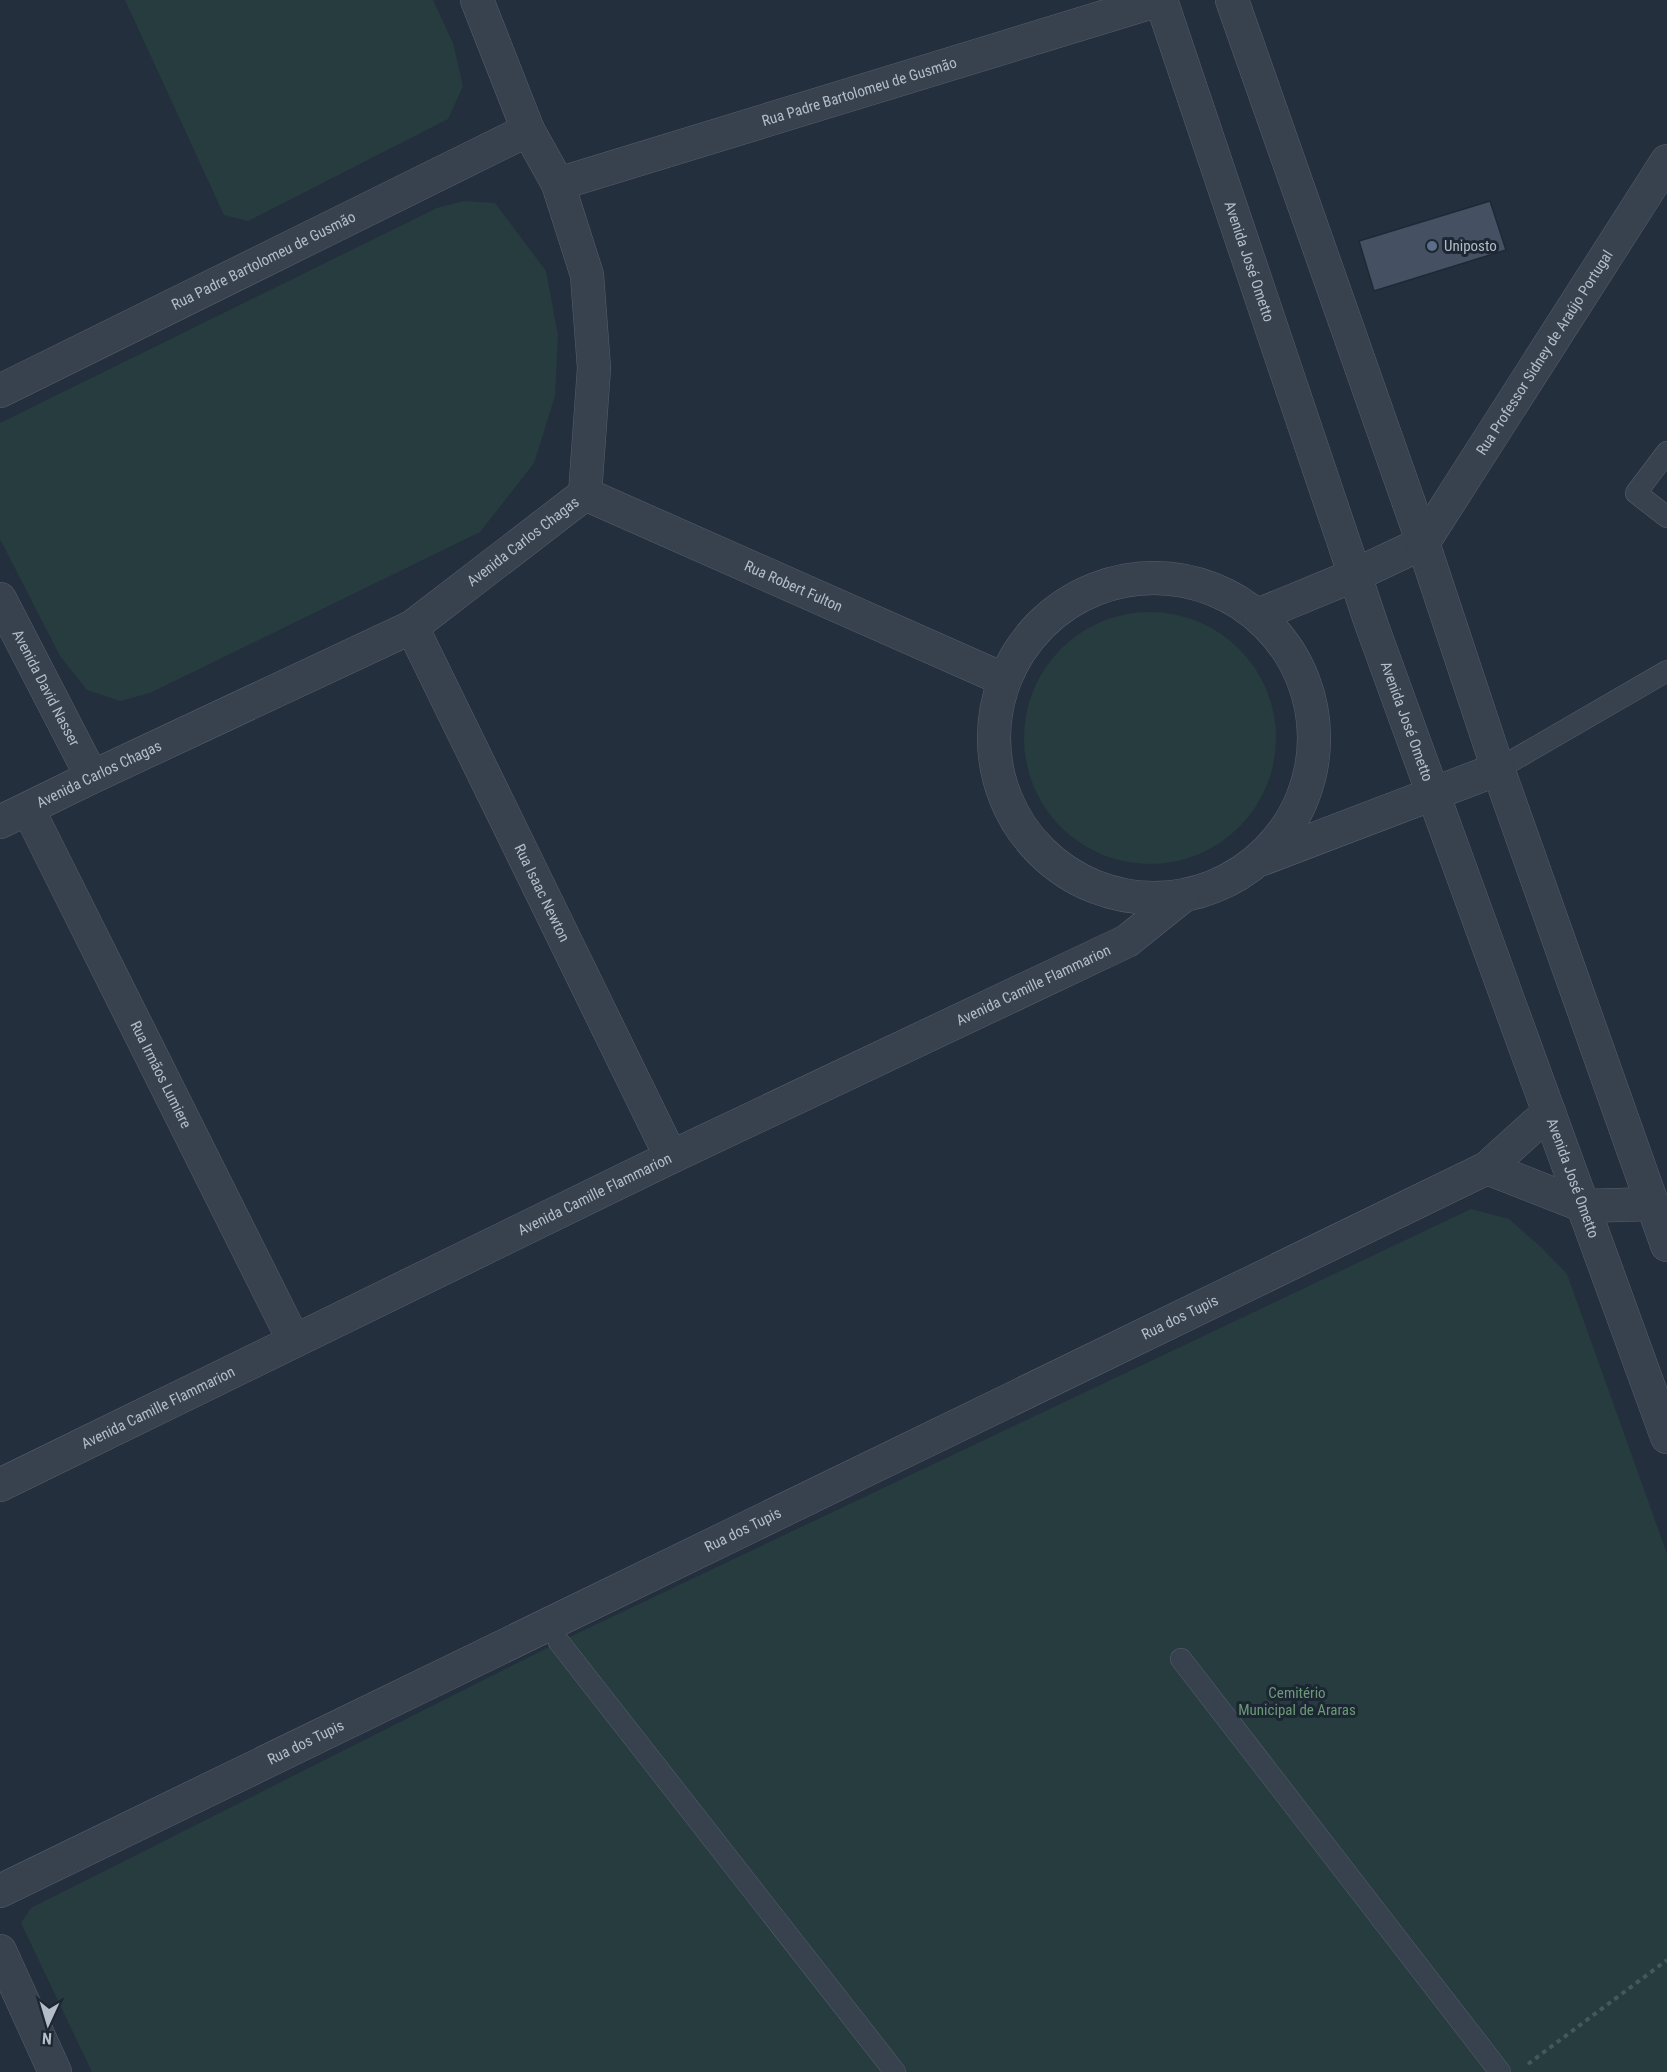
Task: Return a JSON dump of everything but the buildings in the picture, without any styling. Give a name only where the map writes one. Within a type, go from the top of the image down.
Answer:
[{"type":"street","name":"Avenida Carlos Chagas","points":[[14,815],[412,627],[585,494],[594,368],[587,276],[558,184],[528,130],[477,0]]},
{"type":"street","name":"Rua Padre Bartolomeu de Gusmão","points":[[558,184],[1160,0]]},
{"type":"street","name":"Avenida José Ometto","points":[[1160,0],[1355,575],[1667,1437]]},
{"type":"street","points":[[1232,0],[1423,543],[1498,769],[1667,1245]]},
{"type":"street","name":"Rua Padre Bartolomeu de Gusmão","points":[[0,391],[528,130]]},
{"type":"street","name":"Rua Professor Sidney de Araújo Portugal","points":[[1423,543],[1667,161]]},
{"type":"street","name":"Rua Robert Fulton","points":[[585,494],[1003,679]]},
{"type":"street","points":[[1258,615],[1355,575],[1423,543]]},
{"type":"street","points":[[1260,860],[1295,817],[1314,765],[1313,709],[1294,657],[1258,615],[1222,591],[1180,579],[1136,578],[1093,588],[1055,610],[1024,641],[1003,679],[992,727],[996,775],[1014,820],[1046,858],[1086,884],[1134,897],[1183,897],[1223,883],[1260,860],[1498,769]]},
{"type":"street","name":"Avenida David Nasser","points":[[0,599],[92,777]]},
{"type":"street","name":"Rua Isaac Newton","points":[[412,627],[671,1157]]},
{"type":"street","name":"Rua Irmãos Lumiere","points":[[14,815],[294,1341]]},
{"type":"street","name":"Avenida Camille Flammarion","points":[[0,1485],[671,1157],[1127,940],[1183,897]]},
{"type":"street","name":"Rua dos Tupis","points":[[0,1891],[1487,1168],[1549,1112]]},
{"type":"street","points":[[1487,1168],[1584,1206],[1652,1204]]},
{"type":"street","points":[[0,1952],[55,2072]]},
{"type":"lane","points":[[1667,452],[1636,494],[1667,517]]},
{"type":"lane","points":[[1498,769],[1667,671]]},
{"type":"lane","points":[[559,1642],[895,2072]]},
{"type":"lane","points":[[1181,1659],[1500,2072]]},
{"type":"path","points":[[1527,2065],[1667,1960]]},
{"type":"green space","points":[[125,0],[433,0],[453,43],[463,86],[448,119],[248,221],[224,215]]},
{"type":"green space","points":[[464,201],[495,203],[546,271],[558,335],[555,396],[534,463],[480,532],[150,693],[120,701],[87,690],[60,656],[0,539],[0,423],[437,208]]},
{"type":"green space","points":[[1138,612],[1162,612],[1198,621],[1230,640],[1248,658],[1271,701],[1276,738],[1274,763],[1267,786],[1248,818],[1230,836],[1187,859],[1162,864],[1138,864],[1102,855],[1070,836],[1052,818],[1029,775],[1024,750],[1024,726],[1033,690],[1052,658],[1070,640],[1113,617]]},
{"type":"green space","name":"Cemitério Municipal de Araras","points":[[1471,1209],[1509,1219],[1567,1274],[1667,1554],[1667,2072],[92,2072],[21,1923],[31,1908],[559,1642]]},
{"type":"place","name":"Uniposto","points":[[1432,246]]}]
